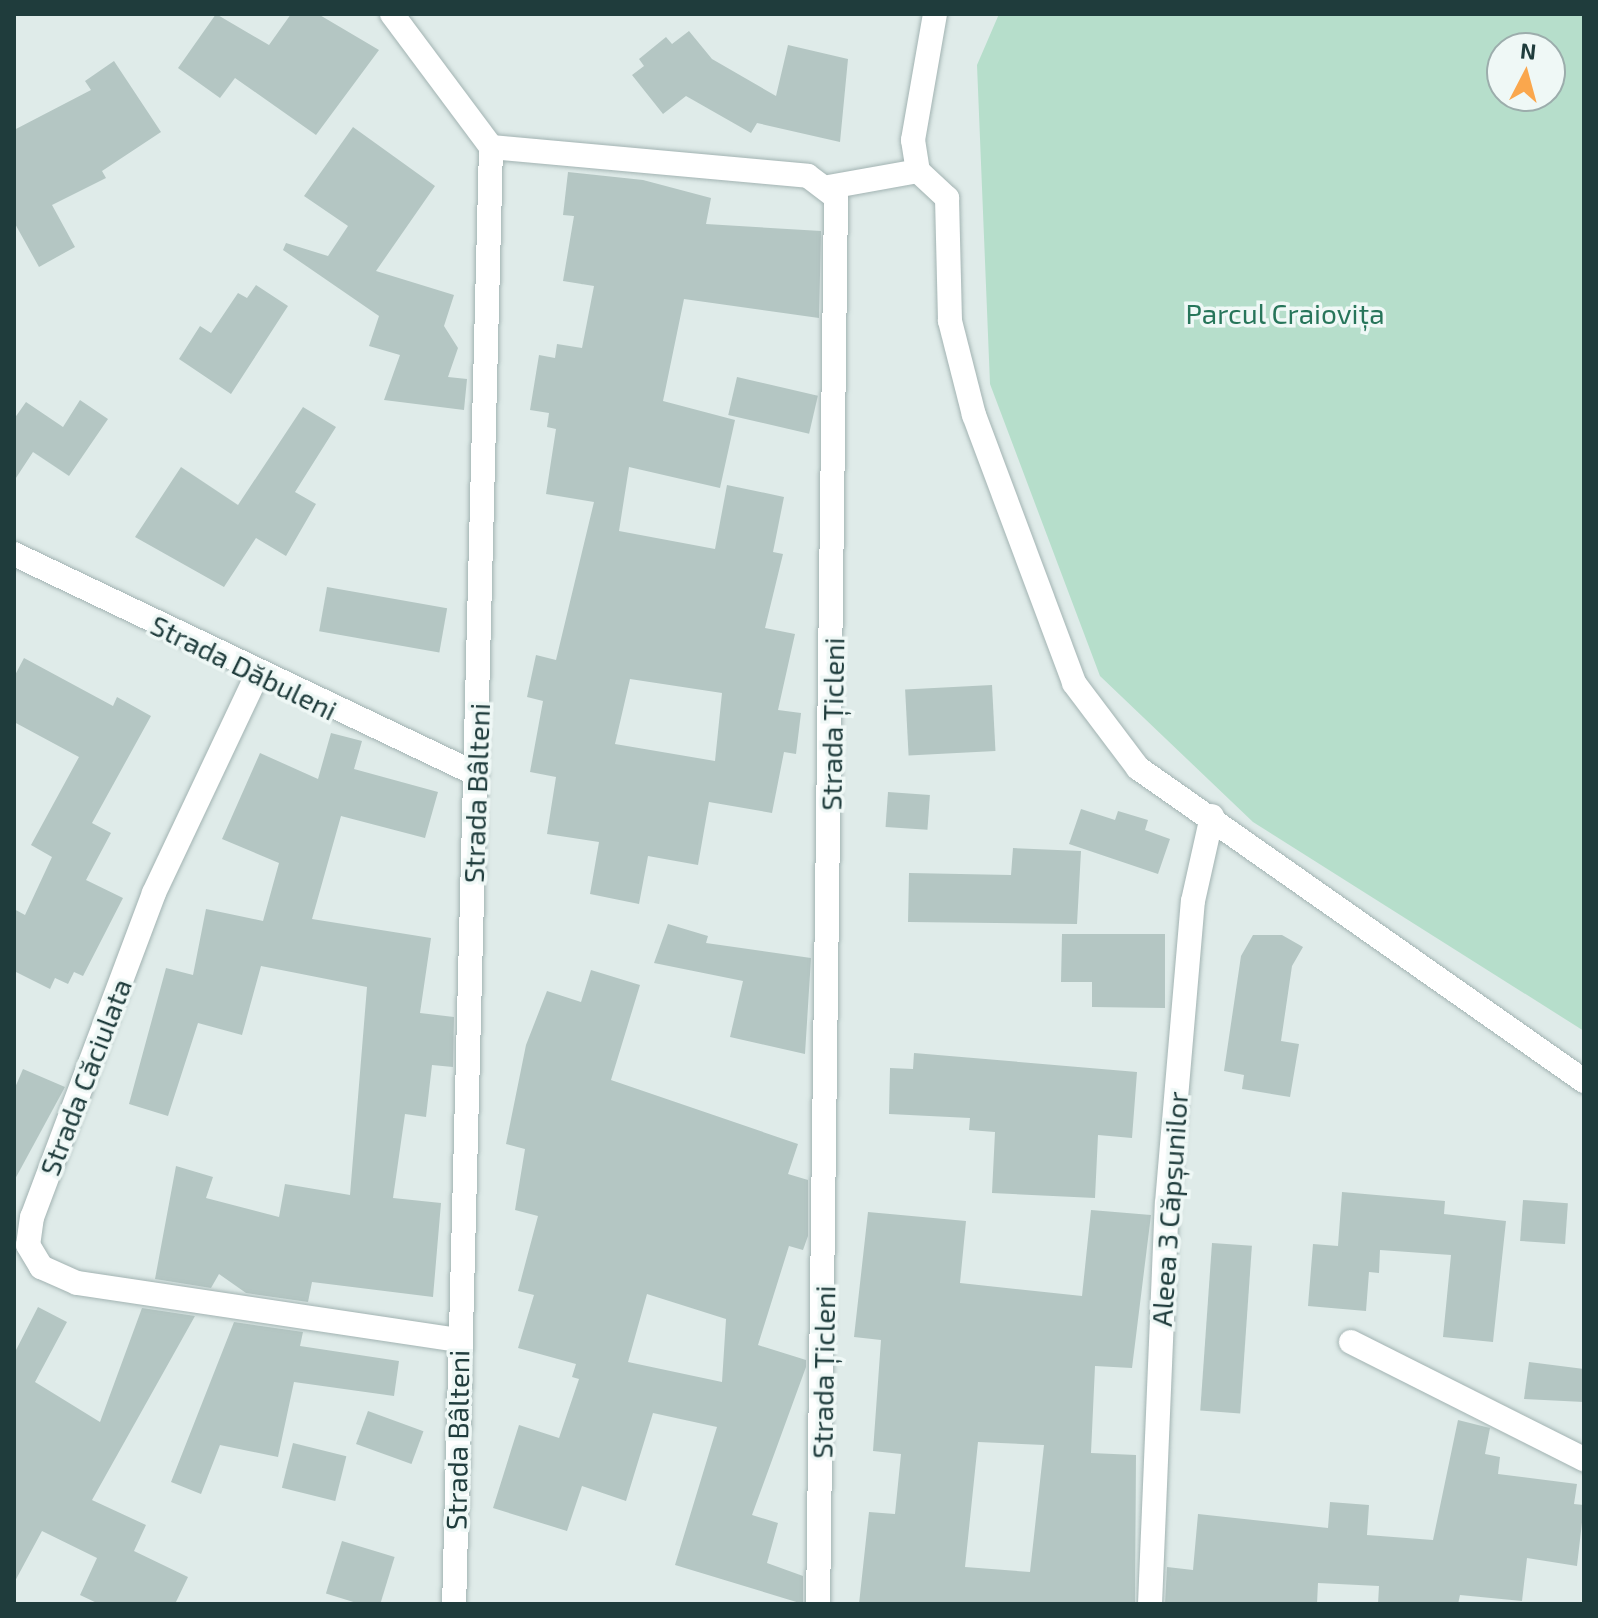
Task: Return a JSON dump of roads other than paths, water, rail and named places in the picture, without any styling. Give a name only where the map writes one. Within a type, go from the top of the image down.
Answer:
[{"type":"street","points":[[392,14],[491,147],[808,176],[829,187],[918,171]]},
{"type":"street","points":[[935,14],[913,140],[918,171],[947,198],[950,321],[974,415],[1074,683],[1138,768],[1212,816],[1353,924],[1584,1081]]},
{"type":"street","name":"Strada Bâlteni","points":[[454,1604],[491,147]]},
{"type":"street","name":"Strada Țicleni","points":[[818,1604],[837,210],[829,187]]},
{"type":"street","name":"Strada Dăbuleni","points":[[14,554],[257,675],[476,774]]},
{"type":"street","name":"Strada Căciulata","points":[[257,675],[154,893],[32,1217],[28,1245],[41,1267],[77,1283],[459,1340]]},
{"type":"street","name":"Aleea 3 Căpșunilor","points":[[1150,1604],[1167,1203],[1193,901],[1212,816]]},
{"type":"street","points":[[1351,1342],[1584,1459]]},
{"type":"park label","name":"Parcul Craiovița","points":[[1285,313]]}]
